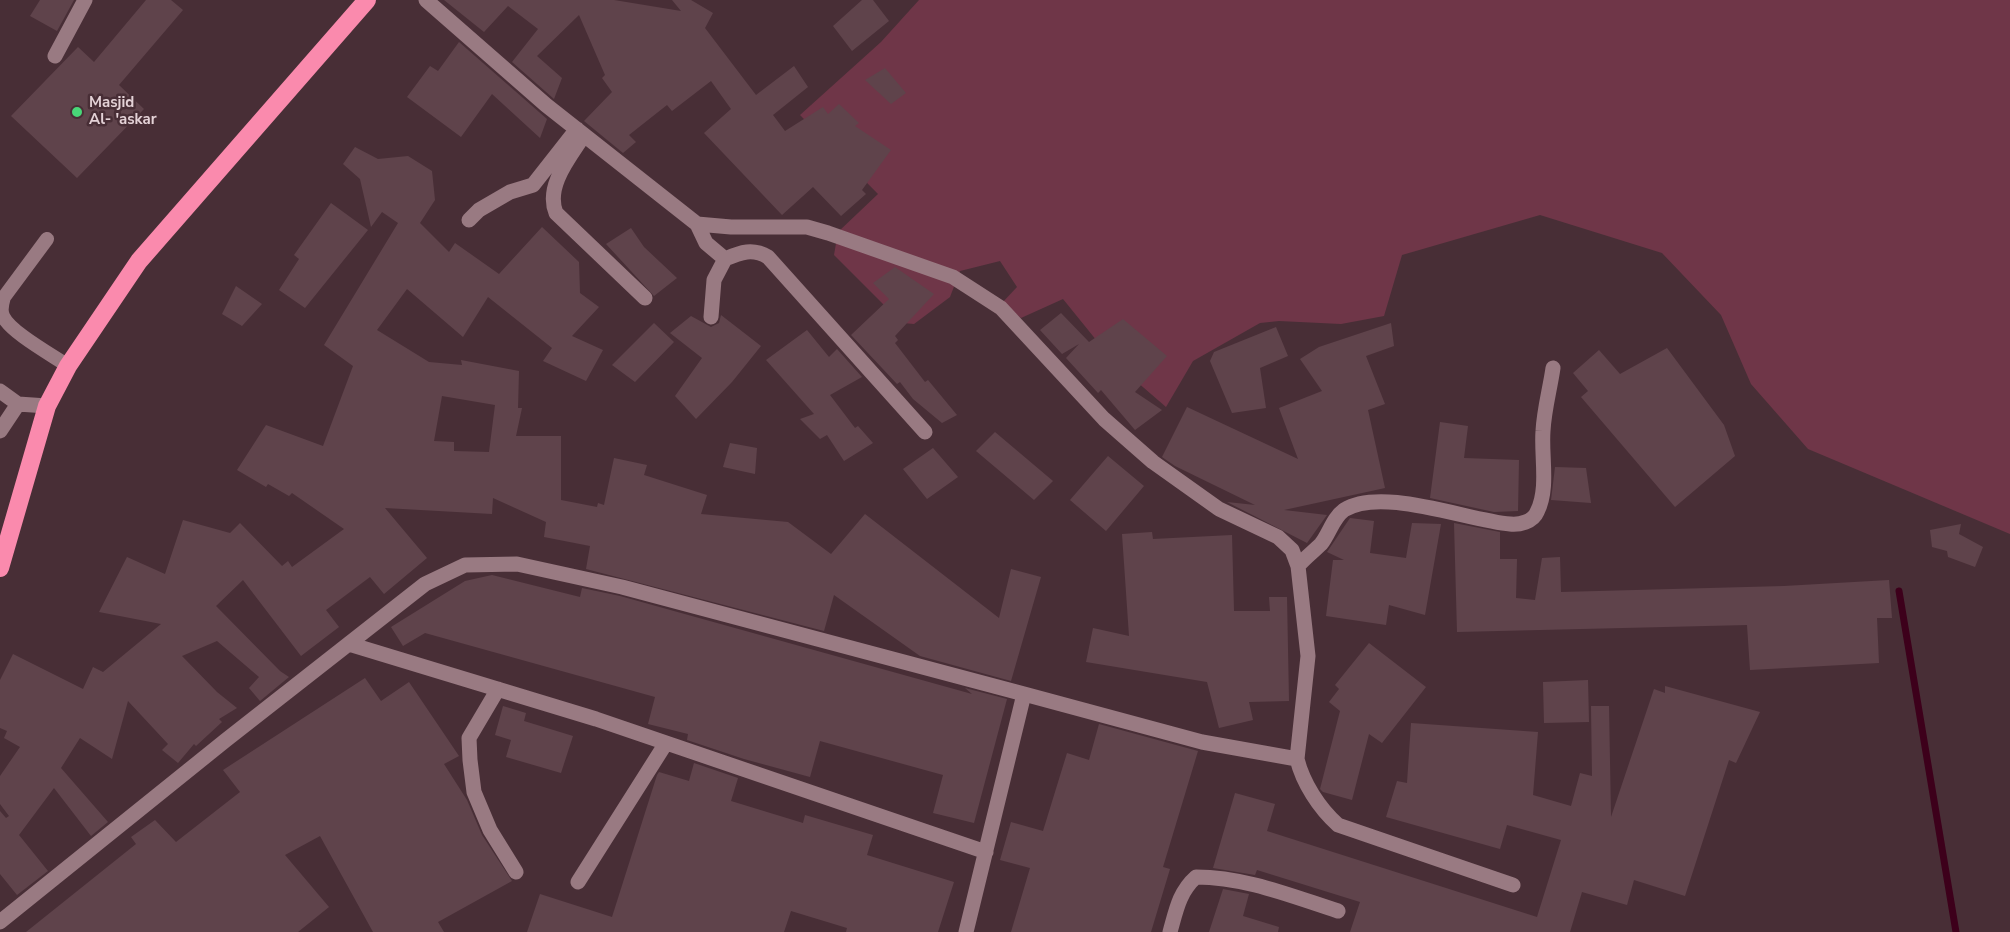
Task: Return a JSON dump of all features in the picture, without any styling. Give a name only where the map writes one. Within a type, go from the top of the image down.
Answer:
[{"type":"highway","points":[[0,568],[46,406],[68,366],[139,261],[367,0]]},
{"type":"street","points":[[55,56],[85,0]]},
{"type":"street","points":[[426,0],[580,132],[697,224],[706,243],[725,259]]},
{"type":"street","points":[[469,219],[479,210],[510,192],[533,184],[580,132]]},
{"type":"street","points":[[580,132],[554,188],[552,204],[556,213],[645,298]]},
{"type":"street","points":[[697,224],[807,228],[953,277],[1001,308],[1104,419],[1153,462],[1220,509],[1278,537],[1292,550],[1298,566],[1308,656],[1297,759],[1302,775],[1324,813],[1338,825],[1513,885]]},
{"type":"street","points":[[711,317],[714,280],[725,259],[749,251],[759,251],[768,257],[925,432]]},
{"type":"street","points":[[1298,566],[1322,542],[1344,511],[1356,506],[1380,503],[1437,508],[1510,524],[1532,519],[1537,514],[1540,500],[1543,431],[1553,368]]},
{"type":"street","points":[[0,391],[18,404],[46,406]]},
{"type":"street","points":[[0,431],[18,404]]},
{"type":"street","points":[[0,922],[425,584],[465,565],[517,564],[622,587],[1202,742],[1297,759]]},
{"type":"street","points":[[349,644],[666,742],[986,852]]},
{"type":"street","points":[[498,689],[469,738],[470,760],[474,792],[490,830],[516,872]]},
{"type":"street","points":[[966,932],[1024,694]]},
{"type":"street","points":[[578,882],[666,742]]},
{"type":"street","points":[[1170,932],[1178,902],[1186,886],[1196,877],[1214,877],[1254,884],[1338,911]]},
{"type":"lane","points":[[47,238],[4,297],[1,307],[3,316],[11,326],[68,366]]},
{"type":"shaded area","points":[[919,0],[2010,0],[2010,534],[1808,449],[1751,384],[1721,315],[1662,253],[1540,215],[1402,255],[1384,316],[1341,324],[1279,321],[1260,323],[1193,361],[1166,407],[1114,362],[1063,299],[1021,318],[1002,303],[1017,287],[1000,261],[960,271],[950,297],[914,324],[881,321],[884,305],[834,255],[838,232],[878,194],[800,115],[881,42]]},
{"type":"building","points":[[40,0],[74,0],[57,31],[30,16]]},
{"type":"building","name":"Masjid Al- 'askar","points":[[146,0],[171,0],[183,10],[119,85],[144,109],[77,178],[11,116],[78,47],[94,62]]},
{"type":"building","points":[[444,0],[614,0],[681,11],[672,0],[691,0],[713,13],[705,28],[756,95],[794,66],[808,87],[773,115],[785,131],[823,107],[828,114],[839,104],[859,123],[855,126],[891,150],[862,190],[866,194],[841,216],[813,187],[782,215],[704,133],[731,109],[711,81],[672,111],[667,105],[629,135],[636,142],[623,153],[584,121],[612,92],[602,78],[605,75],[579,15],[537,56],[562,78],[554,99],[512,62],[538,29],[508,6],[484,32]]},
{"type":"building","points":[[862,0],[873,0],[889,21],[852,51],[833,26]]},
{"type":"building","points":[[459,42],[547,119],[540,138],[492,94],[461,137],[407,97],[430,66],[438,71]]},
{"type":"building","points":[[885,68],[906,93],[891,104],[865,80]]},
{"type":"building","points":[[355,147],[378,159],[408,156],[432,171],[435,200],[420,223],[449,252],[455,243],[499,274],[542,227],[579,262],[580,293],[599,307],[572,336],[603,350],[586,381],[543,361],[552,348],[488,297],[463,337],[407,289],[377,330],[429,362],[462,365],[461,360],[519,371],[518,408],[522,408],[516,436],[561,436],[561,500],[597,507],[598,503],[604,505],[614,458],[647,465],[644,475],[707,495],[701,514],[788,522],[831,554],[865,514],[999,618],[1011,569],[1041,577],[1011,681],[920,656],[834,595],[824,631],[586,569],[590,546],[544,537],[546,522],[493,498],[492,514],[385,508],[427,558],[384,594],[370,577],[326,610],[339,627],[301,656],[243,580],[216,606],[280,671],[289,677],[260,701],[249,688],[259,677],[217,641],[182,656],[217,692],[237,708],[219,719],[222,722],[196,746],[194,744],[178,763],[162,750],[168,744],[128,701],[112,759],[80,738],[61,768],[108,822],[91,836],[54,788],[19,835],[48,871],[17,895],[0,874],[0,811],[6,818],[9,816],[0,804],[0,776],[20,747],[4,738],[7,731],[0,728],[0,680],[13,654],[83,689],[93,667],[103,672],[161,624],[99,612],[127,557],[165,574],[183,520],[230,533],[240,523],[282,566],[288,561],[292,567],[344,529],[292,493],[289,496],[268,484],[266,487],[237,470],[266,425],[323,446],[353,366],[324,345],[398,223],[382,212],[371,227],[360,179],[343,164]],"holes":[[[442,396],[495,405],[489,452],[454,451],[454,442],[434,441]]]},
{"type":"building","points":[[331,203],[368,230],[305,308],[279,290],[299,259],[294,255]]},
{"type":"building","points":[[631,228],[644,247],[677,278],[654,296],[606,244]]},
{"type":"building","points":[[895,267],[934,294],[895,336],[898,340],[895,343],[925,382],[928,380],[957,415],[942,423],[913,399],[900,382],[897,384],[851,335],[889,299],[873,283]]},
{"type":"building","points":[[236,286],[262,304],[242,326],[222,314]]},
{"type":"building","points":[[1061,313],[1089,342],[1123,319],[1167,356],[1135,392],[1162,410],[1135,430],[1101,390],[1098,393],[1066,358],[1079,344],[1062,354],[1040,330]]},
{"type":"building","points":[[721,315],[761,346],[732,382],[696,419],[675,396],[702,358],[670,333],[691,316],[711,327],[719,323]]},
{"type":"building","points":[[654,323],[674,342],[635,382],[612,365]]},
{"type":"building","points":[[1391,323],[1394,346],[1366,356],[1385,404],[1368,410],[1385,488],[1284,510],[1327,515],[1307,543],[1227,502],[1255,505],[1175,466],[1162,457],[1187,407],[1298,459],[1279,408],[1322,391],[1300,359],[1319,347]]},
{"type":"building","points":[[1276,327],[1288,356],[1260,368],[1266,408],[1232,413],[1210,361],[1214,352]]},
{"type":"building","points":[[807,330],[829,357],[837,349],[862,377],[830,395],[855,428],[858,426],[873,443],[844,461],[827,435],[820,439],[800,419],[814,414],[766,360]]},
{"type":"building","points":[[1667,348],[1724,425],[1735,456],[1675,507],[1581,397],[1588,391],[1573,373],[1599,350],[1620,374]]},
{"type":"building","points":[[1440,422],[1468,426],[1464,458],[1519,460],[1518,511],[1494,512],[1430,498]]},
{"type":"building","points":[[995,432],[1053,481],[1034,500],[976,451]]},
{"type":"building","points":[[730,443],[757,448],[755,474],[723,467]]},
{"type":"building","points":[[933,448],[958,477],[927,499],[903,469]]},
{"type":"building","points":[[1108,456],[1144,486],[1106,531],[1070,500]]},
{"type":"building","points":[[1555,467],[1586,468],[1591,503],[1551,500]]},
{"type":"building","points":[[1350,518],[1374,521],[1370,553],[1406,558],[1412,523],[1441,524],[1425,615],[1389,605],[1386,625],[1326,616],[1333,560],[1344,560],[1327,552]]},
{"type":"building","points":[[1454,523],[1500,532],[1500,559],[1517,559],[1516,598],[1535,600],[1542,558],[1560,557],[1561,592],[1784,586],[1889,580],[1892,618],[1877,618],[1879,663],[1750,670],[1747,625],[1457,632]]},
{"type":"building","points":[[1961,524],[1959,534],[1983,547],[1975,567],[1948,557],[1947,551],[1932,547],[1930,530]]},
{"type":"building","points":[[1152,532],[1153,539],[1232,535],[1234,611],[1270,611],[1269,597],[1287,597],[1289,701],[1249,702],[1253,720],[1219,728],[1207,682],[1086,662],[1093,628],[1129,636],[1122,534]]},
{"type":"building","points":[[492,575],[580,597],[582,588],[620,596],[972,694],[965,688],[1007,699],[974,823],[933,813],[943,775],[820,741],[810,777],[744,759],[687,740],[688,734],[648,724],[655,697],[425,633],[403,646],[391,627],[465,581]]},
{"type":"building","points":[[1369,643],[1426,687],[1382,743],[1369,734],[1352,800],[1323,792],[1320,789],[1340,711],[1329,702],[1339,689],[1335,685]]},
{"type":"building","points":[[365,678],[381,701],[409,682],[459,756],[444,764],[467,800],[482,835],[512,881],[438,922],[444,932],[373,932],[320,836],[285,855],[329,907],[298,932],[26,932],[136,844],[131,837],[155,820],[176,842],[240,792],[223,770]]},
{"type":"building","points":[[1588,680],[1589,722],[1544,723],[1543,682]]},
{"type":"building","points":[[1665,686],[1760,712],[1736,763],[1729,760],[1685,896],[1634,880],[1627,905],[1582,892],[1570,932],[1350,932],[1360,902],[1257,870],[1255,875],[1213,868],[1235,793],[1275,804],[1267,831],[1537,917],[1561,840],[1507,825],[1500,849],[1386,817],[1397,781],[1407,783],[1411,723],[1538,732],[1533,795],[1571,806],[1580,773],[1592,776],[1591,706],[1609,706],[1611,817],[1654,689],[1665,693]]},
{"type":"building","points":[[503,706],[526,713],[524,721],[573,736],[561,773],[506,757],[511,740],[495,735]]},
{"type":"building","points":[[1099,724],[1198,751],[1163,867],[1170,869],[1151,932],[1011,932],[1030,868],[1000,860],[1011,822],[1043,831],[1067,753],[1089,760]]},
{"type":"building","points":[[694,763],[738,778],[731,801],[803,823],[805,815],[873,835],[867,855],[954,882],[938,932],[846,932],[847,928],[791,911],[784,932],[527,932],[540,894],[612,917],[657,775],[659,772],[689,781]]},
{"type":"building","points":[[1223,889],[1249,894],[1243,916],[1279,927],[1278,932],[1209,932]]},
{"type":"waterway","points":[[1899,591],[1956,932]]},
{"type":"place","name":"Masjid Al- 'askar","points":[[77,112]]}]
